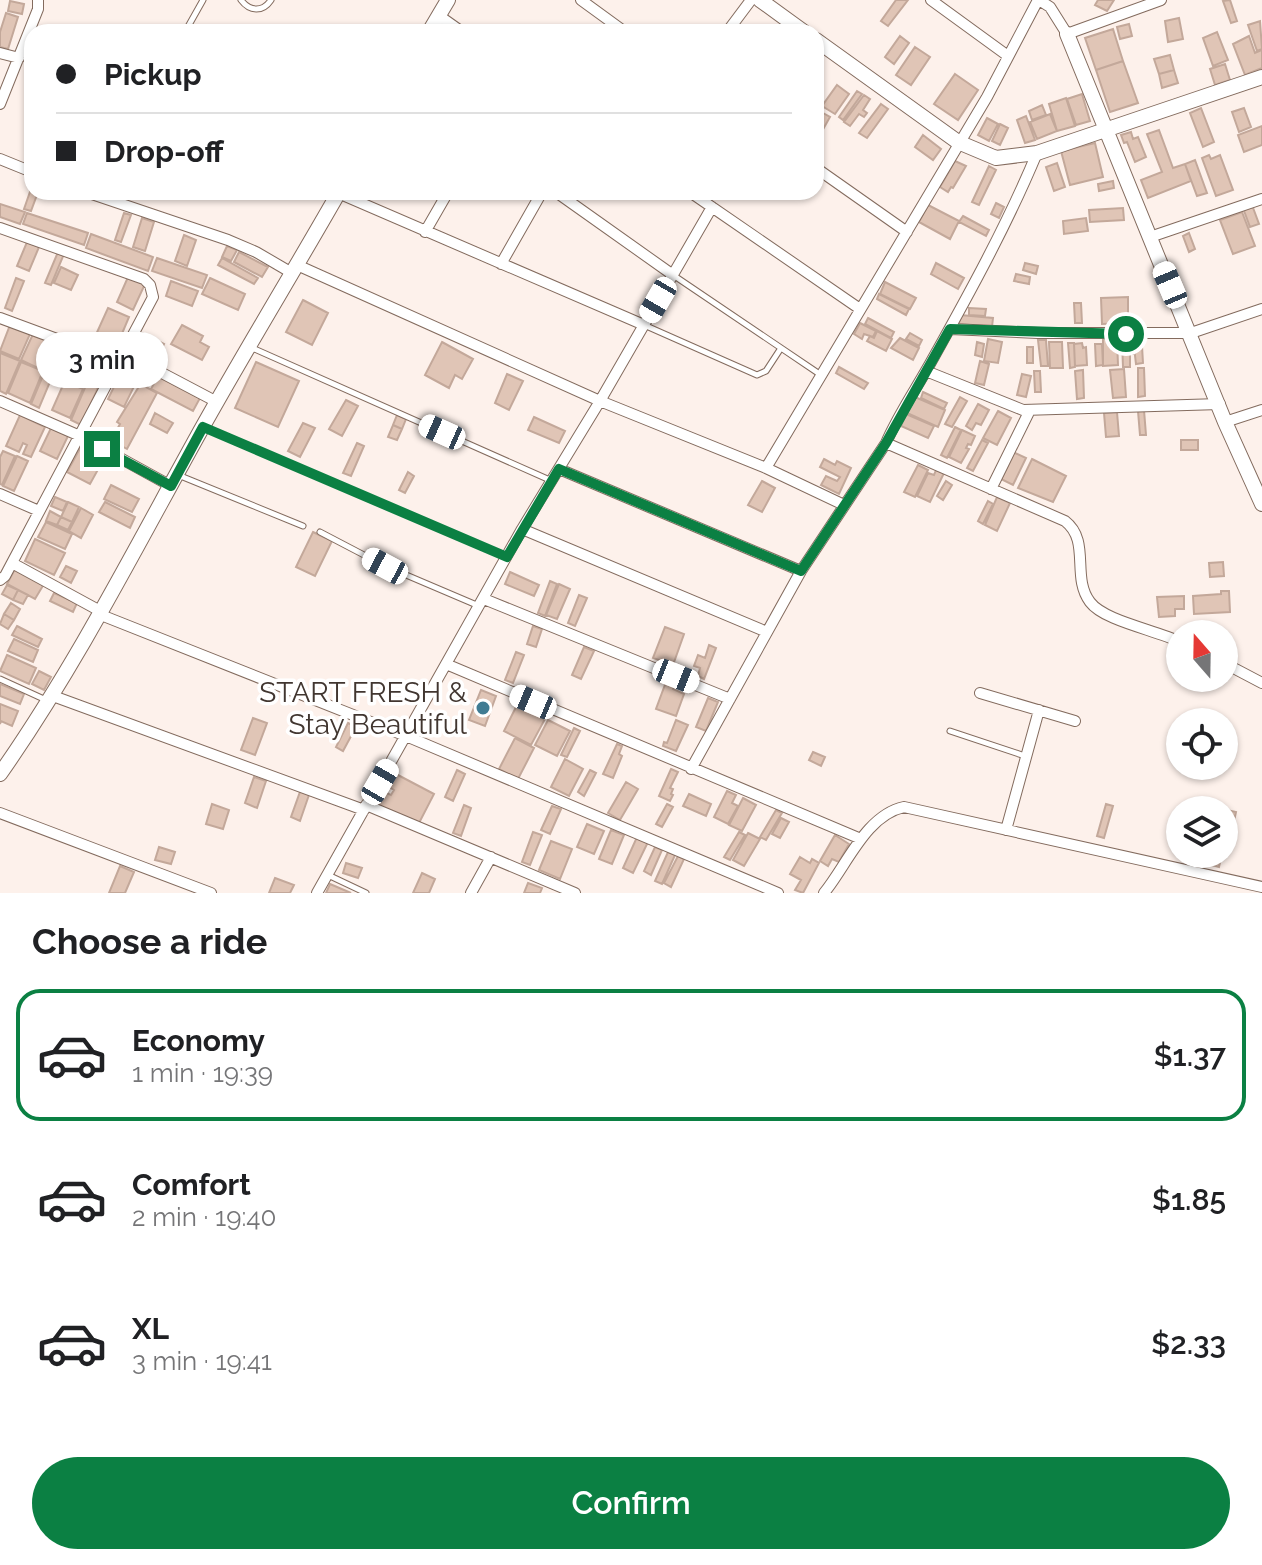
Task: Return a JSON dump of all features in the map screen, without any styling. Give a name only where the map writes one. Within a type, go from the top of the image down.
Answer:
[{"type":"street","points":[[32,24],[38,0]]},
{"type":"street","points":[[433,24],[448,0]]},
{"type":"street","points":[[581,0],[614,24]]},
{"type":"street","points":[[733,24],[751,0]]},
{"type":"street","points":[[760,0],[793,24]]},
{"type":"street","points":[[931,0],[1008,56]]},
{"type":"street","points":[[766,468],[907,232],[1039,0],[1050,7],[1067,34],[1225,422],[1262,504]]},
{"type":"street","points":[[1067,34],[1159,0]]},
{"type":"street","points":[[438,15],[451,24]]},
{"type":"street","points":[[0,104],[24,45]]},
{"type":"street","points":[[824,46],[958,142],[996,158],[1037,153],[1262,77]]},
{"type":"street","points":[[0,53],[19,58]]},
{"type":"street","points":[[691,769],[801,571],[886,443],[1020,195],[1037,153]]},
{"type":"street","points":[[0,159],[24,169]]},
{"type":"street","points":[[824,174],[907,232]]},
{"type":"street","points":[[1150,237],[1262,199]]},
{"type":"street","points":[[111,200],[228,240],[600,401],[766,468],[844,505]]},
{"type":"street","points":[[0,774],[52,698],[101,614],[217,402],[334,200]]},
{"type":"street","points":[[354,200],[644,325]]},
{"type":"street","points":[[425,232],[443,200]]},
{"type":"street","points":[[501,264],[537,200]]},
{"type":"street","points":[[567,200],[673,275]]},
{"type":"street","points":[[702,200],[860,309]]},
{"type":"street","points":[[317,893],[522,529],[712,207]]},
{"type":"street","points":[[0,228],[144,279],[150,285],[153,297],[12,563],[0,580]]},
{"type":"street","points":[[950,329],[1038,333],[1191,333],[1262,309]]},
{"type":"street","points":[[0,318],[122,358],[217,402]]},
{"type":"street","points":[[926,371],[1023,410],[1220,404]]},
{"type":"street","points":[[0,401],[174,480]]},
{"type":"street","points":[[991,489],[1030,410]]},
{"type":"street","points":[[1225,422],[1262,410]]},
{"type":"street","points":[[886,443],[1042,510],[1071,526],[1079,542],[1086,594],[1099,611],[1166,637]]},
{"type":"street","points":[[559,469],[801,571]]},
{"type":"street","points":[[0,494],[39,511]]},
{"type":"street","points":[[522,529],[767,632]]},
{"type":"street","points":[[12,563],[101,614],[406,736],[778,893]]},
{"type":"street","points":[[482,603],[730,699]]},
{"type":"street","points":[[446,664],[861,839]]},
{"type":"street","points":[[1238,670],[1262,683]]},
{"type":"street","points":[[980,693],[1075,721]]},
{"type":"street","points":[[52,698],[365,807],[575,893]]},
{"type":"street","points":[[1006,830],[1039,710]]},
{"type":"street","points":[[824,893],[861,839],[883,816],[904,807],[1262,887]]},
{"type":"street","points":[[0,813],[211,893]]},
{"type":"street","points":[[471,893],[491,857]]},
{"type":"lane","points":[[190,24],[203,0]]},
{"type":"lane","points":[[241,0],[255,9],[265,7],[271,0]]},
{"type":"lane","points":[[673,275],[821,375]]},
{"type":"lane","points":[[644,325],[757,375],[766,371],[781,348]]},
{"type":"lane","points":[[249,347],[552,481]]},
{"type":"lane","points":[[203,427],[507,557]]},
{"type":"lane","points":[[174,480],[303,526]]},
{"type":"lane","points":[[320,532],[385,566],[482,603]]},
{"type":"lane","points":[[0,679],[52,698]]},
{"type":"lane","points":[[950,731],[1026,756]]},
{"type":"lane","points":[[327,875],[366,893]]},
{"type":"building","points":[[896,0],[908,0],[888,26],[881,21]]},
{"type":"building","points":[[1098,0],[1114,0],[1107,11],[1095,5]]},
{"type":"building","points":[[1230,0],[1237,21],[1231,23],[1223,1]]},
{"type":"building","points":[[10,1],[24,4],[22,14],[8,11]]},
{"type":"building","points":[[6,13],[18,17],[8,49],[0,47],[0,32]]},
{"type":"building","points":[[1179,18],[1183,39],[1168,42],[1165,21]]},
{"type":"building","points":[[1260,21],[1262,49],[1257,51],[1248,25]]},
{"type":"building","points":[[1129,24],[1132,36],[1120,39],[1117,27]]},
{"type":"building","points":[[1113,29],[1123,61],[1096,70],[1085,38]]},
{"type":"building","points":[[1217,32],[1228,60],[1213,66],[1203,38]]},
{"type":"building","points":[[900,36],[909,43],[894,64],[885,57]]},
{"type":"building","points":[[1249,36],[1255,53],[1262,50],[1262,68],[1245,75],[1233,44]]},
{"type":"building","points":[[915,47],[930,57],[911,85],[896,75]]},
{"type":"building","points":[[1170,55],[1174,70],[1159,74],[1154,59]]},
{"type":"building","points":[[1123,61],[1138,103],[1110,112],[1096,70]]},
{"type":"building","points":[[1225,64],[1230,80],[1215,85],[1210,69]]},
{"type":"building","points":[[1174,70],[1178,83],[1162,88],[1159,74]]},
{"type":"building","points":[[955,74],[978,90],[958,120],[934,104]]},
{"type":"building","points":[[837,85],[849,94],[835,114],[824,107]]},
{"type":"building","points":[[857,91],[862,94],[843,120],[839,117]]},
{"type":"building","points":[[1082,94],[1090,121],[1076,125],[1067,99]]},
{"type":"building","points":[[864,95],[870,99],[863,110],[867,113],[864,117],[859,114],[850,126],[844,122]]},
{"type":"building","points":[[1066,98],[1075,126],[1057,131],[1049,104]]},
{"type":"building","points":[[881,104],[888,109],[867,138],[859,133]]},
{"type":"building","points":[[1042,105],[1046,115],[1032,120],[1029,111]]},
{"type":"building","points":[[1201,108],[1214,142],[1203,147],[1190,113]]},
{"type":"building","points":[[1244,108],[1251,127],[1239,132],[1232,112]]},
{"type":"building","points":[[824,114],[830,117],[824,128]]},
{"type":"building","points":[[1050,114],[1057,131],[1037,139],[1030,122]]},
{"type":"building","points":[[1026,116],[1035,140],[1025,143],[1017,120]]},
{"type":"building","points":[[987,118],[998,124],[989,141],[978,135]]},
{"type":"building","points":[[1000,124],[1008,128],[1000,145],[992,141]]},
{"type":"building","points":[[1262,126],[1262,145],[1244,152],[1238,135]]},
{"type":"building","points":[[1159,130],[1173,168],[1185,164],[1191,181],[1148,198],[1141,180],[1162,172],[1147,134]]},
{"type":"building","points":[[1131,132],[1133,139],[1138,137],[1146,157],[1135,162],[1121,135]]},
{"type":"building","points":[[923,135],[941,149],[933,160],[915,147]]},
{"type":"building","points":[[1095,143],[1103,177],[1070,185],[1061,151]]},
{"type":"building","points":[[1209,155],[1211,159],[1220,155],[1233,190],[1216,196],[1202,158]]},
{"type":"building","points":[[1195,160],[1207,193],[1197,196],[1185,164]]},
{"type":"building","points":[[955,161],[966,166],[948,192],[940,187]]},
{"type":"building","points":[[1057,163],[1065,187],[1054,191],[1046,167]]},
{"type":"building","points":[[989,166],[996,170],[979,205],[972,202]]},
{"type":"building","points":[[1113,181],[1114,188],[1099,191],[1098,184]]},
{"type":"building","points":[[27,200],[35,200],[31,211],[24,209]]},
{"type":"building","points":[[996,203],[1004,207],[999,218],[991,214]]},
{"type":"building","points":[[0,204],[25,212],[20,224],[0,217]]},
{"type":"building","points":[[928,205],[959,221],[950,239],[919,222]]},
{"type":"building","points":[[1252,205],[1259,224],[1250,227],[1243,208]]},
{"type":"building","points":[[1123,208],[1124,220],[1090,222],[1089,210]]},
{"type":"building","points":[[1242,212],[1255,246],[1233,254],[1220,220]]},
{"type":"building","points":[[27,213],[88,233],[84,245],[23,224]]},
{"type":"building","points":[[124,213],[131,215],[121,242],[115,240]]},
{"type":"building","points":[[963,216],[989,230],[986,236],[959,222]]},
{"type":"building","points":[[142,218],[154,222],[145,251],[133,247]]},
{"type":"building","points":[[1086,218],[1088,231],[1064,234],[1063,221]]},
{"type":"building","points":[[1189,233],[1195,249],[1189,252],[1183,236]]},
{"type":"building","points":[[91,234],[153,257],[148,271],[86,248]]},
{"type":"building","points":[[184,235],[196,240],[187,266],[175,261]]},
{"type":"building","points":[[27,242],[39,247],[29,271],[17,266]]},
{"type":"building","points":[[227,246],[237,250],[231,261],[222,257]]},
{"type":"building","points":[[58,252],[64,254],[51,285],[45,283]]},
{"type":"building","points":[[239,252],[268,267],[262,277],[234,262]]},
{"type":"building","points":[[157,258],[207,275],[202,288],[152,271]]},
{"type":"building","points":[[222,258],[258,278],[254,284],[218,265]]},
{"type":"building","points":[[936,263],[964,278],[958,289],[931,274]]},
{"type":"building","points":[[1025,263],[1038,266],[1036,274],[1023,270]]},
{"type":"building","points":[[61,267],[78,275],[71,290],[54,283]]},
{"type":"building","points":[[1016,274],[1030,277],[1029,284],[1014,281]]},
{"type":"building","points":[[128,277],[145,284],[133,310],[117,302]]},
{"type":"building","points":[[16,278],[24,281],[12,311],[5,308]]},
{"type":"building","points":[[210,278],[245,294],[238,310],[202,294]]},
{"type":"building","points":[[171,281],[198,291],[192,306],[166,296]]},
{"type":"building","points":[[885,282],[916,298],[910,309],[880,294]]},
{"type":"building","points":[[879,294],[909,309],[906,315],[877,299]]},
{"type":"building","points":[[1128,297],[1128,323],[1102,324],[1101,298]]},
{"type":"building","points":[[303,300],[328,313],[312,345],[286,332]]},
{"type":"building","points":[[1074,303],[1081,303],[1082,323],[1075,323]]},
{"type":"building","points":[[108,308],[129,317],[116,348],[94,339]]},
{"type":"building","points":[[969,308],[986,309],[985,316],[969,315]]},
{"type":"building","points":[[960,315],[993,318],[992,327],[959,324]]},
{"type":"building","points":[[868,318],[894,332],[891,338],[865,324]]},
{"type":"building","points":[[860,323],[876,331],[873,337],[864,334],[862,339],[854,334]]},
{"type":"building","points":[[10,325],[30,334],[19,359],[0,351]]},
{"type":"building","points":[[182,325],[203,336],[200,342],[209,347],[202,360],[171,344]]},
{"type":"building","points":[[877,331],[892,339],[886,351],[867,341],[870,336],[874,338]]},
{"type":"building","points":[[142,333],[164,344],[156,361],[134,350]]},
{"type":"building","points":[[910,333],[922,340],[919,346],[906,339]]},
{"type":"building","points":[[33,334],[54,343],[42,370],[21,360]]},
{"type":"building","points":[[900,338],[919,348],[913,360],[891,348]]},
{"type":"building","points":[[988,339],[1002,342],[998,363],[984,361]]},
{"type":"building","points":[[1103,339],[1117,339],[1118,365],[1103,366]]},
{"type":"building","points":[[1038,340],[1046,340],[1048,366],[1041,366]]},
{"type":"building","points":[[1122,341],[1134,345],[1130,367],[1123,367]]},
{"type":"building","points":[[442,342],[473,359],[462,379],[455,375],[449,388],[425,375]]},
{"type":"building","points":[[977,342],[984,344],[982,357],[975,355]]},
{"type":"building","points":[[1049,342],[1062,342],[1063,368],[1050,368]]},
{"type":"building","points":[[1068,343],[1074,343],[1075,367],[1070,368]]},
{"type":"building","points":[[1082,343],[1083,348],[1086,347],[1087,365],[1075,366],[1074,344]]},
{"type":"building","points":[[56,344],[66,348],[56,371],[46,366]]},
{"type":"building","points":[[1095,344],[1102,344],[1103,365],[1096,366]]},
{"type":"building","points":[[1142,346],[1143,363],[1136,364],[1134,347]]},
{"type":"building","points":[[1027,347],[1033,347],[1033,363],[1027,363]]},
{"type":"building","points":[[0,353],[20,361],[6,394],[0,391]]},
{"type":"building","points":[[980,361],[989,364],[984,385],[975,383]]},
{"type":"building","points":[[21,362],[43,371],[30,403],[8,393]]},
{"type":"building","points":[[126,362],[142,370],[124,407],[108,399]]},
{"type":"building","points":[[256,362],[299,381],[278,427],[235,408]]},
{"type":"building","points":[[839,367],[868,383],[864,389],[836,373]]},
{"type":"building","points":[[1138,368],[1144,368],[1145,396],[1138,397]]},
{"type":"building","points":[[1124,369],[1126,397],[1113,398],[1110,370]]},
{"type":"building","points":[[1083,370],[1084,398],[1077,399],[1075,371]]},
{"type":"building","points":[[1034,371],[1040,371],[1041,392],[1035,392]]},
{"type":"building","points":[[60,372],[79,381],[76,386],[83,389],[70,418],[52,410],[64,383],[57,379]]},
{"type":"building","points":[[148,372],[152,375],[146,387],[157,393],[127,449],[111,440],[120,424],[117,422]]},
{"type":"building","points":[[44,373],[52,377],[39,408],[31,404]]},
{"type":"building","points":[[507,374],[523,381],[509,410],[495,403]]},
{"type":"building","points":[[1022,374],[1031,376],[1026,397],[1017,395]]},
{"type":"building","points":[[158,376],[200,398],[193,411],[151,389]]},
{"type":"building","points":[[87,383],[98,388],[81,425],[71,420]]},
{"type":"building","points":[[923,392],[947,403],[944,409],[921,398]]},
{"type":"building","points":[[915,397],[945,410],[938,427],[907,413]]},
{"type":"building","points":[[960,397],[967,401],[952,427],[945,424]]},
{"type":"building","points":[[346,400],[358,406],[342,436],[329,429]]},
{"type":"building","points":[[978,404],[989,410],[981,425],[976,423],[972,430],[966,426]]},
{"type":"building","points":[[1144,410],[1146,435],[1140,435],[1138,411]]},
{"type":"building","points":[[998,411],[1011,418],[997,445],[983,438]]},
{"type":"building","points":[[1117,412],[1119,436],[1106,437],[1104,413]]},
{"type":"building","points":[[155,413],[173,423],[167,433],[150,424]]},
{"type":"building","points":[[906,414],[934,426],[928,438],[901,426]]},
{"type":"building","points":[[20,415],[45,427],[31,457],[23,454],[27,445],[23,443],[19,452],[6,446]]},
{"type":"building","points":[[397,415],[406,419],[402,429],[393,425]]},
{"type":"building","points":[[534,417],[565,431],[559,443],[528,430]]},
{"type":"building","points":[[303,423],[315,428],[300,457],[288,451]]},
{"type":"building","points":[[393,425],[402,429],[397,440],[388,437]]},
{"type":"building","points":[[955,427],[961,430],[947,458],[941,455]]},
{"type":"building","points":[[51,428],[68,436],[57,459],[40,451]]},
{"type":"building","points":[[962,430],[975,436],[971,445],[968,444],[966,448],[969,449],[961,463],[949,457]]},
{"type":"building","points":[[982,440],[988,443],[973,471],[967,468]]},
{"type":"building","points":[[1181,440],[1198,440],[1198,450],[1181,450]]},
{"type":"building","points":[[83,443],[106,455],[90,484],[67,472]]},
{"type":"building","points":[[357,443],[364,446],[351,476],[343,473]]},
{"type":"building","points":[[3,451],[15,456],[2,485],[0,457]]},
{"type":"building","points":[[1013,452],[1026,458],[1013,485],[1001,479]]},
{"type":"building","points":[[17,456],[28,461],[14,491],[3,486]]},
{"type":"building","points":[[824,459],[851,468],[839,494],[821,485],[826,476],[837,481],[840,477],[820,467]]},
{"type":"building","points":[[1032,459],[1066,476],[1053,502],[1018,488]]},
{"type":"building","points":[[918,465],[928,470],[915,497],[904,492]]},
{"type":"building","points":[[936,470],[944,473],[930,502],[917,496],[928,473],[934,475]]},
{"type":"building","points":[[408,472],[414,476],[405,493],[399,490]]},
{"type":"building","points":[[762,481],[775,488],[762,512],[748,505]]},
{"type":"building","points":[[946,481],[952,485],[943,500],[937,496]]},
{"type":"building","points":[[111,485],[139,499],[132,512],[104,499]]},
{"type":"building","points":[[55,497],[67,502],[63,511],[51,506]]},
{"type":"building","points":[[997,497],[1010,503],[997,531],[985,525]]},
{"type":"building","points":[[988,501],[993,504],[983,524],[978,521]]},
{"type":"building","points":[[68,502],[79,507],[72,522],[61,517]]},
{"type":"building","points":[[105,502],[135,517],[130,528],[99,512]]},
{"type":"building","points":[[81,508],[93,515],[81,538],[69,531]]},
{"type":"building","points":[[50,511],[61,517],[57,525],[46,521]]},
{"type":"building","points":[[61,517],[72,522],[68,530],[57,525]]},
{"type":"building","points":[[46,522],[72,534],[65,549],[38,537]]},
{"type":"building","points":[[313,532],[332,541],[315,576],[296,567]]},
{"type":"building","points":[[35,539],[65,553],[54,575],[25,561]]},
{"type":"building","points":[[1223,562],[1224,576],[1210,577],[1209,563]]},
{"type":"building","points":[[66,566],[77,571],[71,583],[60,577]]},
{"type":"building","points":[[15,569],[44,584],[35,599],[7,584]]},
{"type":"building","points":[[510,572],[539,585],[534,596],[505,584]]},
{"type":"building","points":[[550,581],[557,584],[545,616],[538,613]]},
{"type":"building","points":[[559,584],[570,589],[557,619],[546,615]]},
{"type":"building","points":[[7,585],[18,590],[13,600],[2,594]]},
{"type":"building","points":[[18,590],[28,595],[23,604],[13,600]]},
{"type":"building","points":[[1221,591],[1229,591],[1230,612],[1194,614],[1193,596],[1221,594]]},
{"type":"building","points":[[54,593],[77,603],[73,612],[50,601]]},
{"type":"building","points":[[579,595],[587,598],[575,626],[568,623]]},
{"type":"building","points":[[1184,596],[1184,609],[1175,609],[1175,616],[1159,617],[1157,597]]},
{"type":"building","points":[[11,603],[20,609],[14,620],[4,614]]},
{"type":"building","points":[[4,614],[14,620],[8,629],[0,624]]},
{"type":"building","points":[[17,626],[42,639],[38,647],[12,635]]},
{"type":"building","points":[[533,626],[542,629],[536,647],[527,644]]},
{"type":"building","points":[[665,627],[684,634],[673,665],[653,658]]},
{"type":"building","points":[[14,639],[38,650],[33,662],[8,651]]},
{"type":"building","points":[[709,645],[716,648],[704,679],[698,676],[700,668],[694,666],[698,655],[705,658]]},
{"type":"building","points":[[584,647],[594,651],[581,679],[572,675]]},
{"type":"building","points":[[516,652],[524,655],[513,683],[505,680]]},
{"type":"building","points":[[7,655],[36,668],[29,684],[0,671]]},
{"type":"building","points":[[39,671],[51,677],[44,690],[32,684]]},
{"type":"building","points":[[666,682],[684,694],[676,716],[656,709]]},
{"type":"building","points":[[0,684],[24,694],[20,704],[0,696]]},
{"type":"building","name":"START FRESH & Stay Beautiful","points":[[481,690],[496,696],[485,726],[469,720]]},
{"type":"building","points":[[708,698],[718,702],[706,731],[696,727]]},
{"type":"building","points":[[0,704],[18,711],[12,726],[1,721],[0,724]]},
{"type":"building","points":[[517,705],[545,719],[531,745],[504,731]]},
{"type":"building","points":[[253,718],[267,723],[255,755],[241,750]]},
{"type":"building","points":[[548,720],[570,731],[557,756],[535,745]]},
{"type":"building","points":[[676,720],[688,725],[676,751],[663,746]]},
{"type":"building","points":[[348,723],[356,727],[343,751],[336,747]]},
{"type":"building","points":[[574,728],[580,731],[567,757],[561,755]]},
{"type":"building","points":[[515,738],[534,748],[518,779],[499,769]]},
{"type":"building","points":[[617,744],[622,746],[619,754],[622,756],[613,778],[603,774]]},
{"type":"building","points":[[813,752],[825,757],[821,766],[809,760]]},
{"type":"building","points":[[565,759],[583,769],[569,796],[551,787]]},
{"type":"building","points":[[671,769],[678,772],[670,788],[673,795],[670,801],[659,796]]},
{"type":"building","points":[[457,770],[465,774],[453,801],[445,797]]},
{"type":"building","points":[[590,770],[596,773],[584,796],[578,792]]},
{"type":"building","points":[[396,774],[434,794],[418,825],[378,805],[384,792],[391,795],[394,790],[389,787]]},
{"type":"building","points":[[254,777],[266,781],[257,808],[245,803]]},
{"type":"building","points":[[626,782],[638,789],[620,820],[608,813]]},
{"type":"building","points":[[301,789],[310,792],[300,821],[291,817]]},
{"type":"building","points":[[727,791],[736,795],[732,803],[738,806],[728,824],[714,817]]},
{"type":"building","points":[[689,794],[711,804],[706,816],[683,806]]},
{"type":"building","points":[[743,798],[756,805],[742,831],[729,825]]},
{"type":"building","points":[[212,804],[229,810],[223,829],[206,824]]},
{"type":"building","points":[[667,804],[673,807],[662,827],[656,824]]},
{"type":"building","points":[[1106,804],[1113,806],[1104,838],[1097,836]]},
{"type":"building","points":[[464,805],[471,808],[461,836],[453,833]]},
{"type":"building","points":[[552,806],[561,809],[550,834],[541,830]]},
{"type":"building","points":[[776,810],[782,813],[766,840],[760,837]]},
{"type":"building","points":[[781,818],[789,822],[780,838],[772,834]]},
{"type":"building","points":[[587,824],[604,831],[594,854],[577,847]]},
{"type":"building","points":[[611,830],[624,835],[612,864],[599,859]]},
{"type":"building","points":[[533,832],[542,835],[530,865],[522,862]]},
{"type":"building","points":[[739,832],[745,835],[730,860],[724,857]]},
{"type":"building","points":[[748,833],[760,839],[744,866],[733,860]]},
{"type":"building","points":[[835,835],[849,844],[839,862],[832,859],[828,866],[820,861]]},
{"type":"building","points":[[637,837],[648,842],[633,873],[623,868]]},
{"type":"building","points":[[551,841],[572,849],[560,879],[539,870]]},
{"type":"building","points":[[159,847],[175,852],[171,864],[155,860]]},
{"type":"building","points":[[655,847],[662,850],[651,875],[644,871]]},
{"type":"building","points":[[668,852],[675,855],[662,884],[655,881]]},
{"type":"building","points":[[678,856],[684,859],[671,887],[664,883]]},
{"type":"building","points":[[800,857],[810,863],[812,859],[819,863],[803,893],[795,890],[801,880],[790,874]]},
{"type":"building","points":[[346,863],[362,868],[358,878],[343,873]]},
{"type":"building","points":[[120,866],[134,872],[125,893],[109,893]]},
{"type":"building","points":[[422,873],[435,879],[429,893],[413,893]]},
{"type":"building","points":[[275,878],[294,885],[290,893],[269,893]]},
{"type":"building","points":[[528,883],[542,888],[540,893],[524,893]]},
{"type":"building","points":[[330,884],[351,893],[326,893]]},
{"type":"place","name":"START FRESH & Stay Beautiful","points":[[483,708]]},
{"type":"route","points":[[102,449],[171,486],[203,427],[507,557],[559,469],[801,571],[886,443],[950,329],[1126,334]]}]
